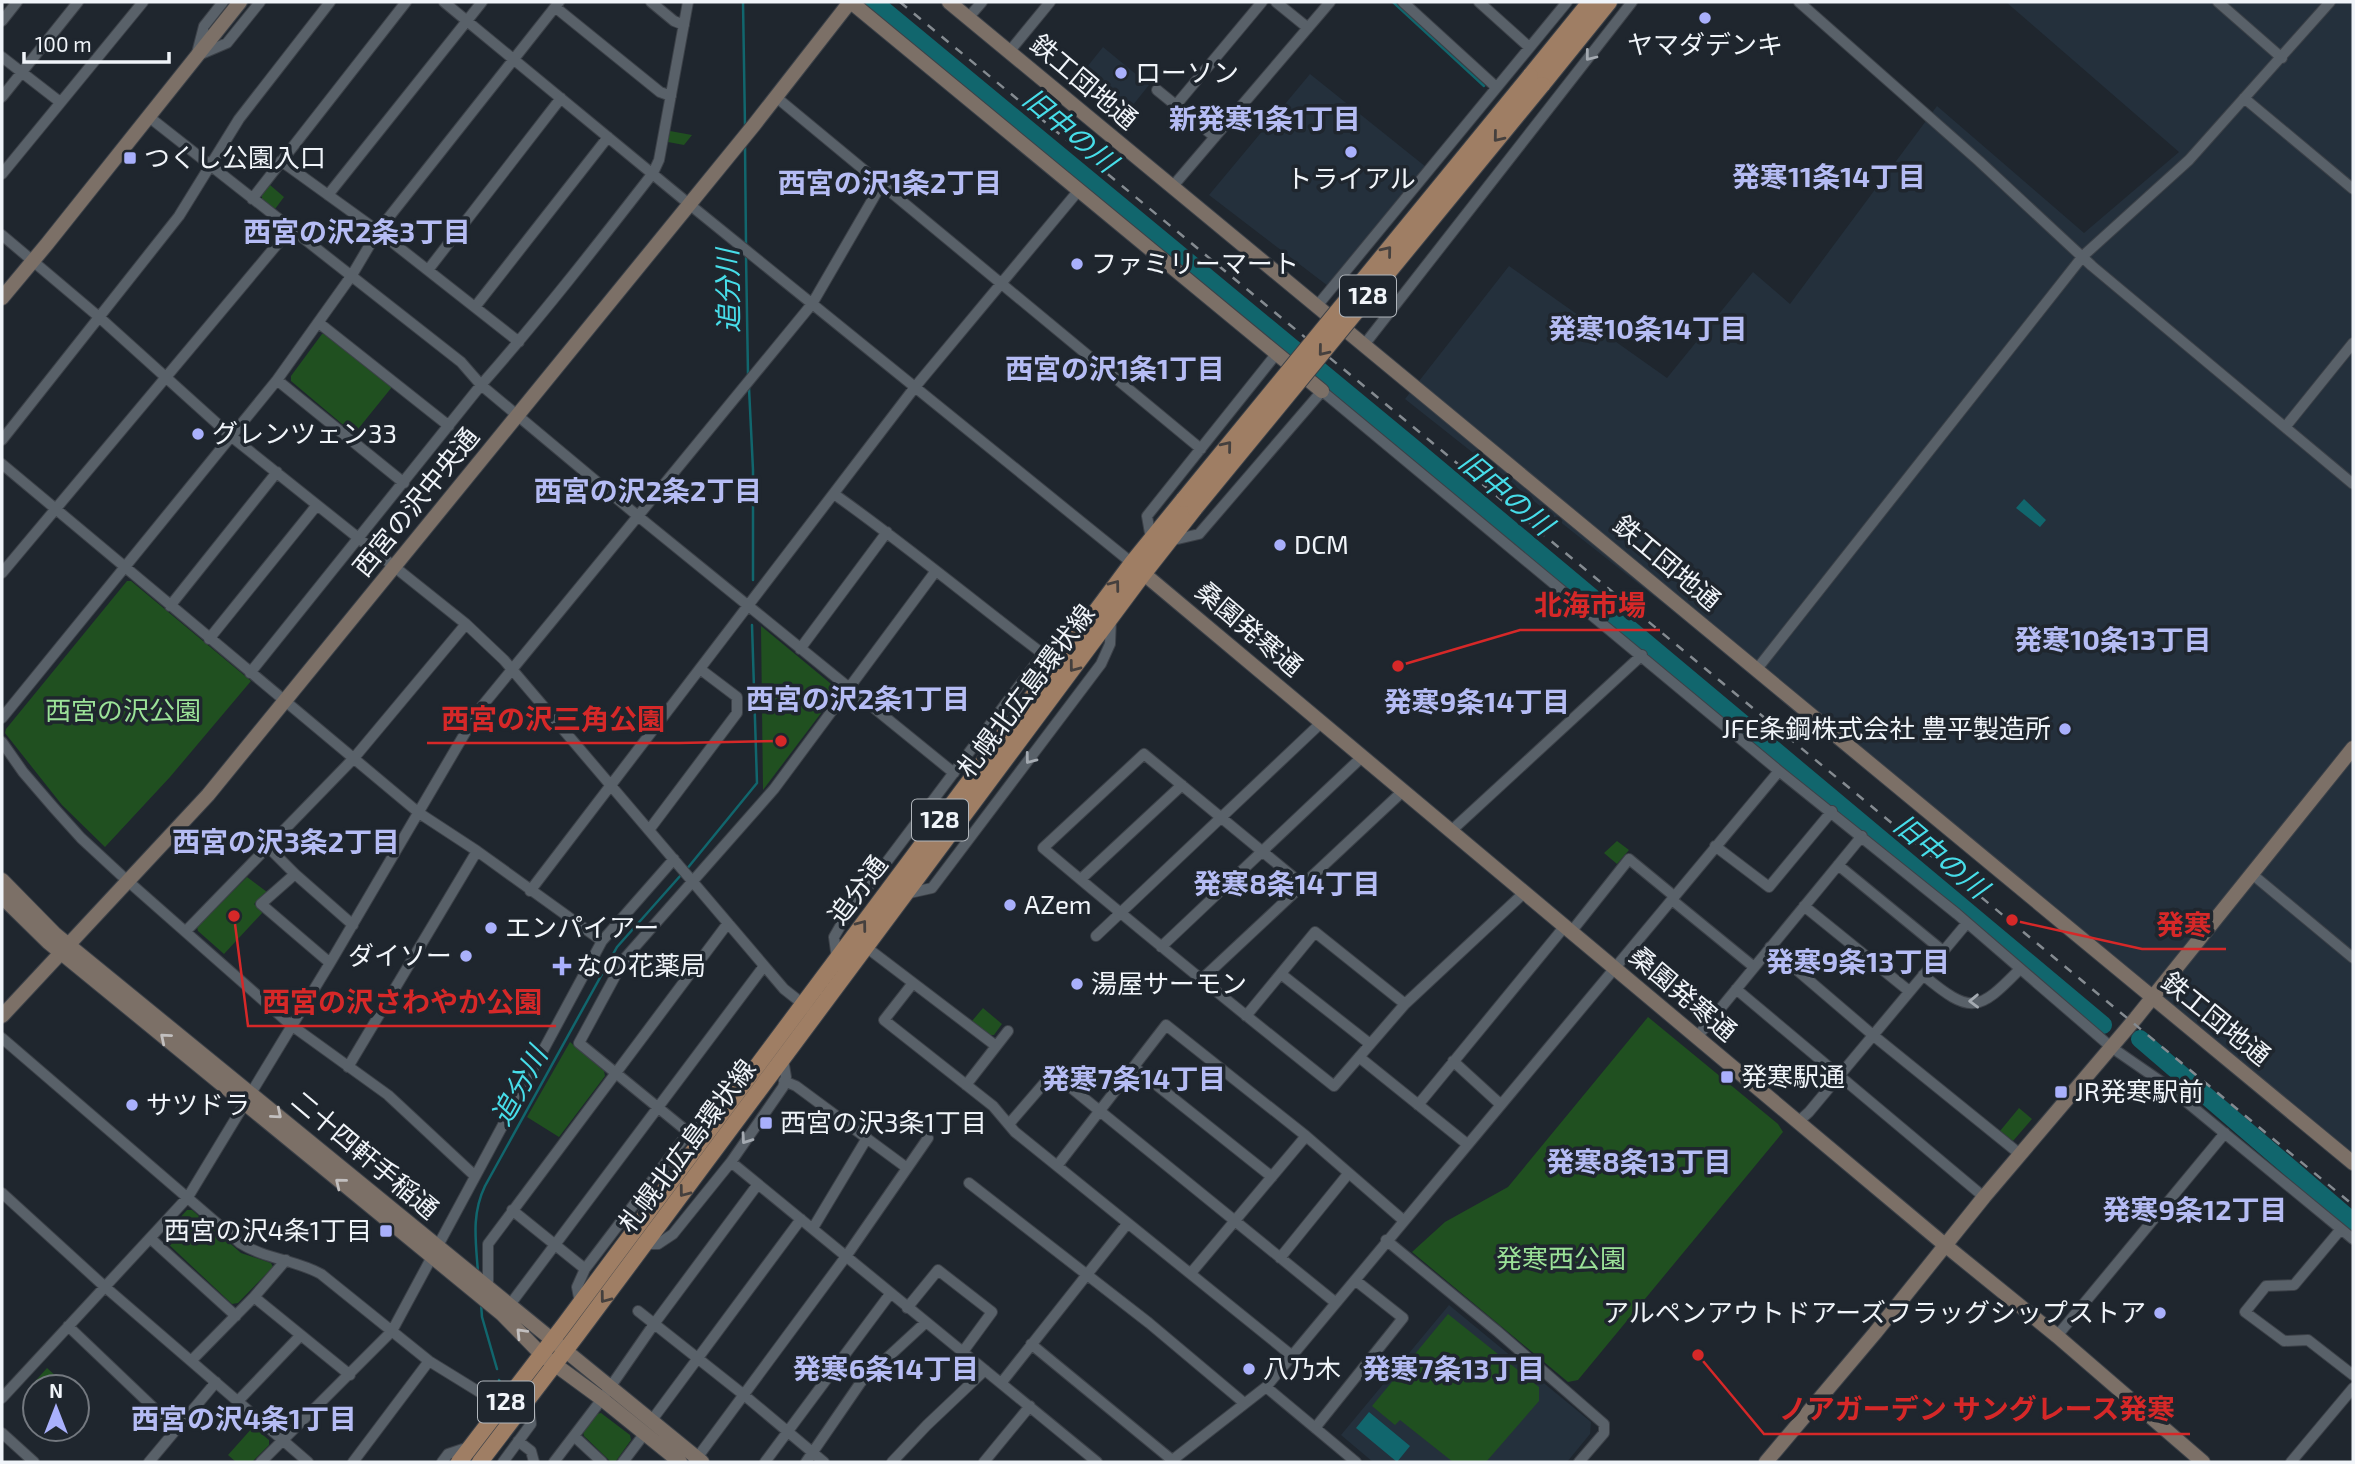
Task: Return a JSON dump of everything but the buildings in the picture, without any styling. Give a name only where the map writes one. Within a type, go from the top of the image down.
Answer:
[{"type":"main road","name":"札幌北広島環状線","points":[[1536,80],[1590,2]]},
{"type":"main road","name":"札幌北広島環状線","points":[[459,1462],[502,1406],[548,1360],[566,1351],[783,1059],[809,1009],[866,947],[1111,618],[1151,539],[1189,504],[1536,80],[1609,2]]},
{"type":"main road","name":"札幌北広島環状線","points":[[1138,568],[1170,541],[1189,504]]},
{"type":"main road","name":"追分通","points":[[748,1078],[809,1009],[837,959],[1077,635],[1138,568]]},
{"type":"main road","name":"札幌北広島環状線","points":[[480,1462],[528,1400],[548,1360],[552,1341],[748,1078]]},
{"type":"street","points":[[2,21],[17,2]]},
{"type":"street","points":[[2,97],[78,2]]},
{"type":"street","points":[[2,174],[143,2]]},
{"type":"street","points":[[196,56],[204,26],[222,2]]},
{"type":"street","points":[[2,298],[240,2]]},
{"type":"street","points":[[196,56],[227,43],[260,2]]},
{"type":"street","points":[[2,440],[179,216],[239,119],[330,2]]},
{"type":"street","points":[[252,199],[406,2]]},
{"type":"street","points":[[444,2],[1138,568]]},
{"type":"street","points":[[328,195],[482,2]]},
{"type":"street","points":[[651,2],[684,25]]},
{"type":"street","points":[[250,673],[653,173],[659,160],[688,2]]},
{"type":"street","points":[[851,2],[1779,771],[1832,811],[2111,1047],[2166,1085],[2353,1239]]},
{"type":"street","name":"西宮の沢中央通","points":[[2,1016],[208,795],[754,125],[851,2]]},
{"type":"street","name":"鉄工団地通","points":[[948,2],[2353,1163]]},
{"type":"street","points":[[968,18],[982,2]]},
{"type":"street","points":[[1009,52],[1050,2]]},
{"type":"street","points":[[1176,105],[1262,2]]},
{"type":"street","points":[[1276,2],[1308,28]]},
{"type":"street","points":[[1172,186],[1330,2]]},
{"type":"street","points":[[1403,2],[1496,87]]},
{"type":"street","points":[[1479,2],[1528,47]]},
{"type":"street","points":[[1364,345],[1632,2]]},
{"type":"street","points":[[1799,2],[2092,266],[2353,484]]},
{"type":"street","points":[[2218,2],[2282,58]]},
{"type":"street","points":[[1757,669],[2083,256],[2187,163],[2330,2]]},
{"type":"street","points":[[2,718],[277,380],[352,275],[378,231],[557,4],[660,92],[671,96]]},
{"type":"street","points":[[1317,306],[1496,87],[1560,4]]},
{"type":"street","points":[[2,57],[61,102]]},
{"type":"street","points":[[1157,90],[1215,137]]},
{"type":"street","points":[[776,97],[1201,449]]},
{"type":"street","points":[[428,270],[561,98]]},
{"type":"street","points":[[2244,99],[2353,189]]},
{"type":"street","points":[[149,117],[461,362],[481,385],[517,416],[954,774]]},
{"type":"street","points":[[475,307],[608,136]]},
{"type":"street","points":[[281,161],[378,231],[519,342]]},
{"type":"street","points":[[2,1398],[188,1197],[353,925],[478,710],[513,671],[813,304],[881,185]]},
{"type":"street","points":[[530,891],[915,387],[1079,190]]},
{"type":"street","points":[[2,573],[290,229]]},
{"type":"street","points":[[2,235],[99,317],[232,437],[466,624],[513,671],[784,989],[809,1009]]},
{"type":"street","points":[[319,323],[449,426]]},
{"type":"street","points":[[2286,426],[2353,343]]},
{"type":"street","points":[[1151,539],[1147,516],[1277,353]]},
{"type":"street","points":[[277,380],[404,483]]},
{"type":"street","points":[[1170,541],[1199,534],[1322,391]]},
{"type":"street","points":[[2,464],[419,813],[477,851],[602,941]]},
{"type":"street","points":[[170,606],[277,472]]},
{"type":"street","points":[[834,494],[1043,654]]},
{"type":"street","points":[[209,639],[317,505]]},
{"type":"street","points":[[800,649],[887,532]]},
{"type":"street","name":"桑園発寒通","points":[[1138,568],[2057,1336],[2203,1462]]},
{"type":"street","points":[[688,1132],[579,1043],[625,958],[690,879],[774,789],[935,572]]},
{"type":"street","points":[[186,930],[354,758],[466,624]]},
{"type":"street","points":[[837,959],[834,937],[846,916],[1043,654],[1055,641],[1077,635]]},
{"type":"street","points":[[1451,831],[1642,655]]},
{"type":"street","points":[[649,830],[737,713],[737,697],[700,669]]},
{"type":"street","points":[[1096,936],[1322,722]]},
{"type":"street","points":[[2,742],[23,772],[81,838],[291,1025],[388,1095],[475,1176]]},
{"type":"street","points":[[1303,885],[1144,754],[1043,848],[1334,1086],[1405,1004],[1524,893]]},
{"type":"street","points":[[1773,1460],[1984,1197],[2152,998],[2351,755]]},
{"type":"street","points":[[1161,947],[1363,757]]},
{"type":"street","points":[[1031,1344],[1171,1461],[1243,1402],[1266,1387],[1779,771]]},
{"type":"street","points":[[1081,879],[1182,785]]},
{"type":"street","points":[[1202,980],[1403,791]]},
{"type":"street","points":[[1715,846],[1769,887],[1832,811]]},
{"type":"street","points":[[1697,1037],[1862,836]]},
{"type":"street","points":[[268,847],[353,925]]},
{"type":"street","points":[[348,1068],[477,851]]},
{"type":"street","points":[[1418,1105],[1629,859],[1754,967]]},
{"type":"street","points":[[261,1462],[392,1331],[438,1252],[475,1176],[602,941],[676,862]]},
{"type":"street","points":[[1838,865],[1943,951]]},
{"type":"street","points":[[295,874],[261,904],[330,963]]},
{"type":"street","points":[[2252,874],[2353,958]]},
{"type":"street","name":"二十四軒手稲通","points":[[2,880],[55,934],[66,949]]},
{"type":"street","name":"二十四軒手稲通","points":[[2,897],[438,1252],[484,1293],[566,1351],[607,1393],[697,1461]]},
{"type":"street","points":[[1804,906],[1909,991]]},
{"type":"street","points":[[484,1293],[488,1244],[728,923]]},
{"type":"street","points":[[1798,1122],[1874,1036],[1967,923]]},
{"type":"street","points":[[1247,1016],[1315,932],[1405,1004]]},
{"type":"street","points":[[866,947],[996,1046]]},
{"type":"street","points":[[1770,947],[1874,1036],[2021,1155]]},
{"type":"street","points":[[506,1310],[764,966]]},
{"type":"street","points":[[1923,975],[1948,996],[1970,1003],[1985,1002],[2020,969]]},
{"type":"street","points":[[1281,974],[1370,1044]]},
{"type":"street","points":[[913,983],[884,1020],[993,1106],[1015,1132],[1291,1355]]},
{"type":"street","points":[[1735,989],[1984,1197]]},
{"type":"street","points":[[1057,1166],[1166,1025],[1306,1136],[1403,1220]]},
{"type":"street","points":[[966,1085],[1008,1031]]},
{"type":"street","points":[[2,1038],[240,1243],[254,1251],[321,1274],[429,1361],[502,1406]]},
{"type":"street","points":[[1359,1057],[1467,1144]]},
{"type":"street","points":[[645,1244],[658,1244],[673,1234],[731,1162],[783,1087],[783,1059]]},
{"type":"street","points":[[1453,1061],[1500,1104]]},
{"type":"street","points":[[1134,1067],[1272,1177]]},
{"type":"street","points":[[1009,1124],[1053,1073],[1336,1303]]},
{"type":"street","points":[[580,1303],[577,1287],[585,1269],[720,1090],[731,1081],[748,1078]]},
{"type":"street","points":[[784,1081],[796,1086],[907,1168]]},
{"type":"street","points":[[2057,1336],[2225,1133]]},
{"type":"street","points":[[1191,1273],[1306,1136]]},
{"type":"street","points":[[813,1228],[867,1138]]},
{"type":"street","points":[[697,1461],[847,1255],[928,1138]]},
{"type":"street","points":[[731,1162],[1097,1462]]},
{"type":"street","points":[[1280,1258],[1348,1174]]},
{"type":"street","points":[[969,1182],[1087,1274],[1243,1402]]},
{"type":"street","points":[[554,1462],[758,1184]]},
{"type":"street","points":[[4,1198],[308,1462]]},
{"type":"street","points":[[512,1210],[585,1269]]},
{"type":"street","points":[[623,1462],[801,1219]]},
{"type":"street","points":[[1002,1382],[1128,1223]]},
{"type":"street","points":[[2341,1229],[2294,1285],[2266,1286],[2245,1312],[2284,1341],[2308,1340],[2353,1374]]},
{"type":"street","points":[[150,1238],[236,1316]]},
{"type":"street","points":[[1386,1240],[1604,1424],[1604,1433],[1579,1462]]},
{"type":"street","points":[[191,1361],[286,1260]]},
{"type":"street","points":[[907,1308],[938,1270],[992,1312],[962,1353]]},
{"type":"street","points":[[1315,1428],[1403,1318],[1354,1280]]},
{"type":"street","points":[[765,1462],[890,1294]]},
{"type":"street","points":[[254,1297],[350,1375]]},
{"type":"street","name":"二十四軒手稲通","points":[[506,1310],[548,1360],[607,1393]]},
{"type":"street","points":[[638,1311],[744,1395],[787,1433],[809,1458],[824,1462]]},
{"type":"street","points":[[809,1458],[861,1381],[925,1323]]},
{"type":"street","points":[[68,1326],[177,1430]]},
{"type":"street","points":[[237,1401],[301,1335]]},
{"type":"street","points":[[353,1462],[429,1361]]},
{"type":"street","points":[[892,1462],[985,1370]]},
{"type":"street","points":[[149,1462],[216,1382]]},
{"type":"street","points":[[1266,1387],[1356,1462]]},
{"type":"street","points":[[2291,1462],[2353,1388]]},
{"type":"street","points":[[503,1462],[531,1424],[528,1400]]},
{"type":"street","points":[[984,1462],[1030,1406]]},
{"type":"street","name":"二十四軒手稲通","points":[[649,1427],[680,1462]]},
{"type":"street","points":[[2,1433],[34,1462]]},
{"type":"street","points":[[574,1436],[602,1462]]},
{"type":"street","points":[[518,1441],[531,1451],[534,1462]]},
{"type":"street","points":[[442,1462],[448,1454],[472,1446]]},
{"type":"street","points":[[1077,1462],[1086,1453]]},
{"type":"shaded area","points":[[2006,2],[2353,2],[2353,1172],[1669,608],[1405,399],[1509,266],[1667,378],[1753,272],[1790,304],[1937,106],[2084,233],[2179,152]]},
{"type":"shaded area","points":[[1103,47],[1149,85],[1121,120],[1075,82]]},
{"type":"shaded area","points":[[1310,74],[1426,167],[1328,286],[1209,195]]},
{"type":"shaded area","points":[[1449,1305],[1591,1422],[1590,1434],[1567,1462],[1373,1462],[1341,1435]]},
{"type":"green space","points":[[670,131],[692,135],[684,145],[668,142]]},
{"type":"green space","points":[[270,185],[284,197],[275,209],[262,199]]},
{"type":"green space","points":[[322,334],[328,334],[392,387],[354,434],[291,381],[291,376]]},
{"type":"green space","name":"西宮の沢公園","points":[[127,581],[131,581],[251,681],[170,777],[105,847],[62,805],[5,733]]},
{"type":"green space","points":[[761,626],[836,688],[837,692],[763,790]]},
{"type":"green space","points":[[1617,841],[1629,850],[1617,864],[1604,853]]},
{"type":"green space","points":[[247,877],[267,892],[254,904],[263,912],[224,954],[198,931],[197,927]]},
{"type":"green space","points":[[983,1008],[1002,1024],[994,1035],[990,1035],[972,1021]]},
{"type":"green space","name":"発寒西公園","points":[[1648,1017],[1778,1124],[1783,1132],[1578,1380],[1568,1382],[1412,1252],[1445,1222],[1508,1187]]},
{"type":"green space","points":[[570,1042],[604,1071],[605,1076],[559,1137],[527,1117]]},
{"type":"green space","points":[[2019,1108],[2032,1119],[2013,1141],[2000,1131]]},
{"type":"green space","points":[[187,1210],[192,1210],[241,1253],[271,1263],[273,1267],[238,1303],[232,1304],[164,1240],[164,1235]]},
{"type":"green space","points":[[1448,1314],[1539,1387],[1539,1401],[1486,1462],[1453,1462],[1400,1420],[1395,1425],[1372,1406]]},
{"type":"green space","points":[[601,1413],[630,1435],[631,1440],[616,1461],[611,1462],[584,1436],[583,1432],[597,1414]]},
{"type":"green space","points":[[253,1427],[269,1440],[269,1445],[252,1462],[236,1462],[228,1455]]},
{"type":"water","points":[[2024,499],[2046,520],[2040,527],[2016,508]]},
{"type":"water","points":[[1369,1412],[1410,1446],[1397,1462],[1356,1428]]},
{"type":"waterway","name":"追分川","points":[[743,2],[745,126]]},
{"type":"waterway","name":"旧中の川","points":[[874,2],[1411,446],[2103,1025]]},
{"type":"waterway","points":[[1393,2],[1484,86]]},
{"type":"waterway","name":"追分川","points":[[745,146],[746,245]]},
{"type":"waterway","name":"追分川","points":[[746,255],[748,374]]},
{"type":"waterway","name":"追分川","points":[[749,388],[753,470],[753,580]]},
{"type":"waterway","name":"追分川","points":[[686,870],[757,783],[752,625]]},
{"type":"waterway","name":"追分川","points":[[478,1273],[476,1218],[485,1186],[617,947],[681,875]]},
{"type":"waterway","name":"旧中の川","points":[[2140,1039],[2353,1222]]},
{"type":"waterway","name":"追分川","points":[[481,1304],[482,1317],[497,1369]]},
{"type":"waterway","name":"追分川","points":[[499,1380],[502,1388]]},
{"type":"railway","points":[[900,2],[2353,1205]]},
{"type":"place","name":"ヤマダデンキ","points":[[1705,18]]},
{"type":"place","name":"ローソン","points":[[1121,73]]},
{"type":"place","name":"トライアル","points":[[1351,152]]},
{"type":"place","name":"つくし公園入口","points":[[130,158]]},
{"type":"place","name":"ファミリーマート","points":[[1077,264]]},
{"type":"place","name":"グレンツェン33","points":[[198,434]]},
{"type":"place","name":"DCM","points":[[1280,545]]},
{"type":"place","name":"北海市場","points":[[1398,666]]},
{"type":"place","name":"JFE条鋼株式会社 豊平製造所","points":[[2065,729]]},
{"type":"place","name":"西宮の沢三角公園","points":[[781,741]]},
{"type":"place","name":"AZem","points":[[1010,905]]},
{"type":"place","name":"西宮の沢さわやか公園","points":[[234,916]]},
{"type":"place","name":"発寒","points":[[2012,920]]},
{"type":"place","name":"エンパイアー","points":[[491,928]]},
{"type":"place","name":"ダイソー","points":[[466,956]]},
{"type":"place","name":"なの花薬局","points":[[562,966]]},
{"type":"place","name":"湯屋サーモン","points":[[1077,984]]},
{"type":"place","name":"発寒駅通","points":[[1727,1077]]},
{"type":"place","name":"JR発寒駅前","points":[[2061,1092]]},
{"type":"place","name":"サツドラ","points":[[132,1105]]},
{"type":"place","name":"西宮の沢3条1丁目","points":[[766,1123]]},
{"type":"place","name":"西宮の沢4条1丁目","points":[[386,1231]]},
{"type":"place","name":"アルペンアウトドアーズフラッグシップストア","points":[[2160,1313]]},
{"type":"place","name":"ノアガーデン サングレース発寒","points":[[1698,1355]]},
{"type":"place","name":"八乃木","points":[[1249,1369]]},
{"type":"district","name":"新発寒1条1丁目","points":[[1265,119]]},
{"type":"district","name":"発寒11条14丁目","points":[[1829,177]]},
{"type":"district","name":"西宮の沢1条2丁目","points":[[890,183]]},
{"type":"district","name":"西宮の沢2条3丁目","points":[[357,232]]},
{"type":"district","name":"発寒10条14丁目","points":[[1648,329]]},
{"type":"district","name":"西宮の沢1条1丁目","points":[[1115,369]]},
{"type":"district","name":"西宮の沢2条2丁目","points":[[648,491]]},
{"type":"district","name":"発寒10条13丁目","points":[[2113,640]]},
{"type":"district","name":"西宮の沢2条1丁目","points":[[858,699]]},
{"type":"district","name":"発寒9条14丁目","points":[[1477,702]]},
{"type":"district","name":"西宮の沢3条2丁目","points":[[286,842]]},
{"type":"district","name":"発寒8条14丁目","points":[[1287,884]]},
{"type":"district","name":"発寒9条13丁目","points":[[1858,962]]},
{"type":"district","name":"発寒7条14丁目","points":[[1134,1079]]},
{"type":"district","name":"発寒8条13丁目","points":[[1639,1162]]},
{"type":"district","name":"発寒9条12丁目","points":[[2195,1210]]},
{"type":"district","name":"発寒6条14丁目","points":[[886,1369]]},
{"type":"district","name":"発寒7条13丁目","points":[[1454,1369]]},
{"type":"district","name":"西宮の沢4条1丁目","points":[[244,1419]]}]
